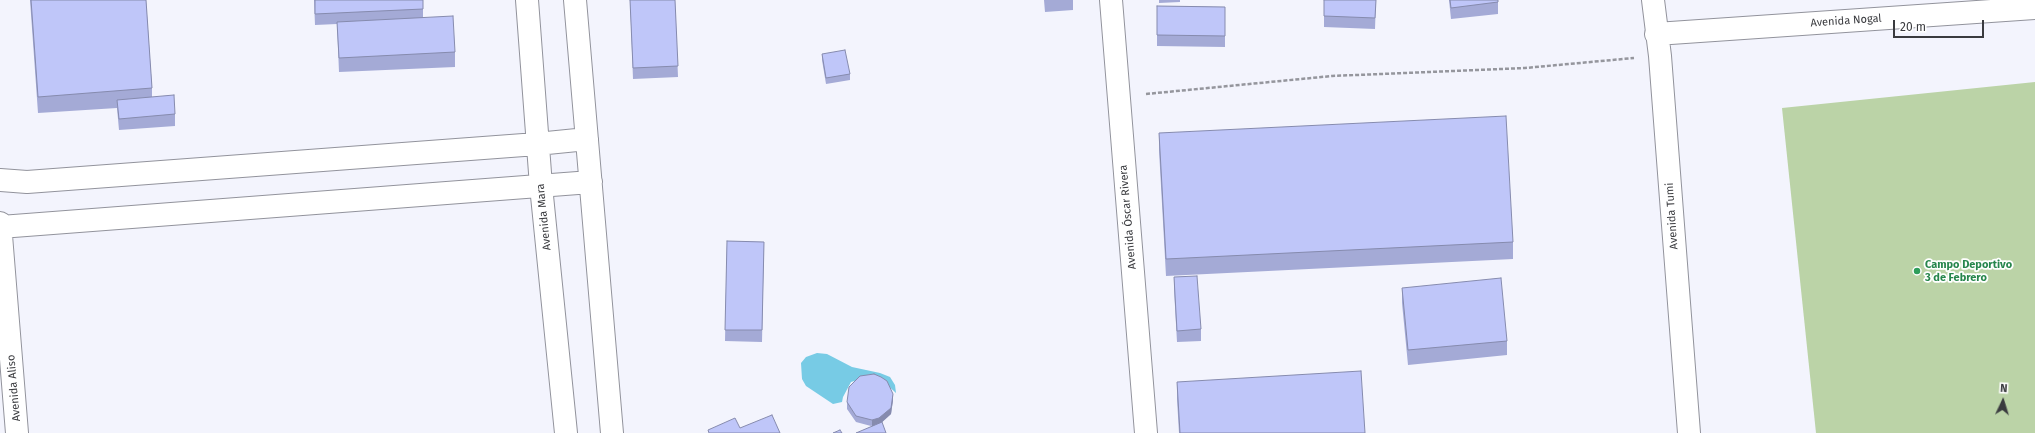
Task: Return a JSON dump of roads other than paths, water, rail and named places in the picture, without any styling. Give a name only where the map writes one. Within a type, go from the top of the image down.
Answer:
[{"type":"street","name":"Avenida Mara","points":[[527,0],[540,186],[566,433]]},
{"type":"street","points":[[574,0],[612,433]]},
{"type":"street","name":"Avenida Óscar Rivera","points":[[1111,0],[1146,433]]},
{"type":"street","name":"Avenida Tumi","points":[[1654,0],[1656,34],[1660,56],[1689,433]]},
{"type":"street","name":"Avenida Nogal","points":[[1656,34],[2035,8]]},
{"type":"street","points":[[0,180],[27,182],[587,139]]},
{"type":"street","points":[[0,227],[591,182]]},
{"type":"street","name":"Avenida Aliso","points":[[0,224],[17,433]]},
{"type":"water","points":[[817,353],[827,354],[852,367],[880,373],[890,377],[895,385],[896,393],[883,381],[864,378],[851,382],[842,402],[833,404],[806,386],[802,379],[801,363],[806,357]]},
{"type":"place","name":"Campo Deportivo 3 de Febrero","points":[[1917,271]]}]
